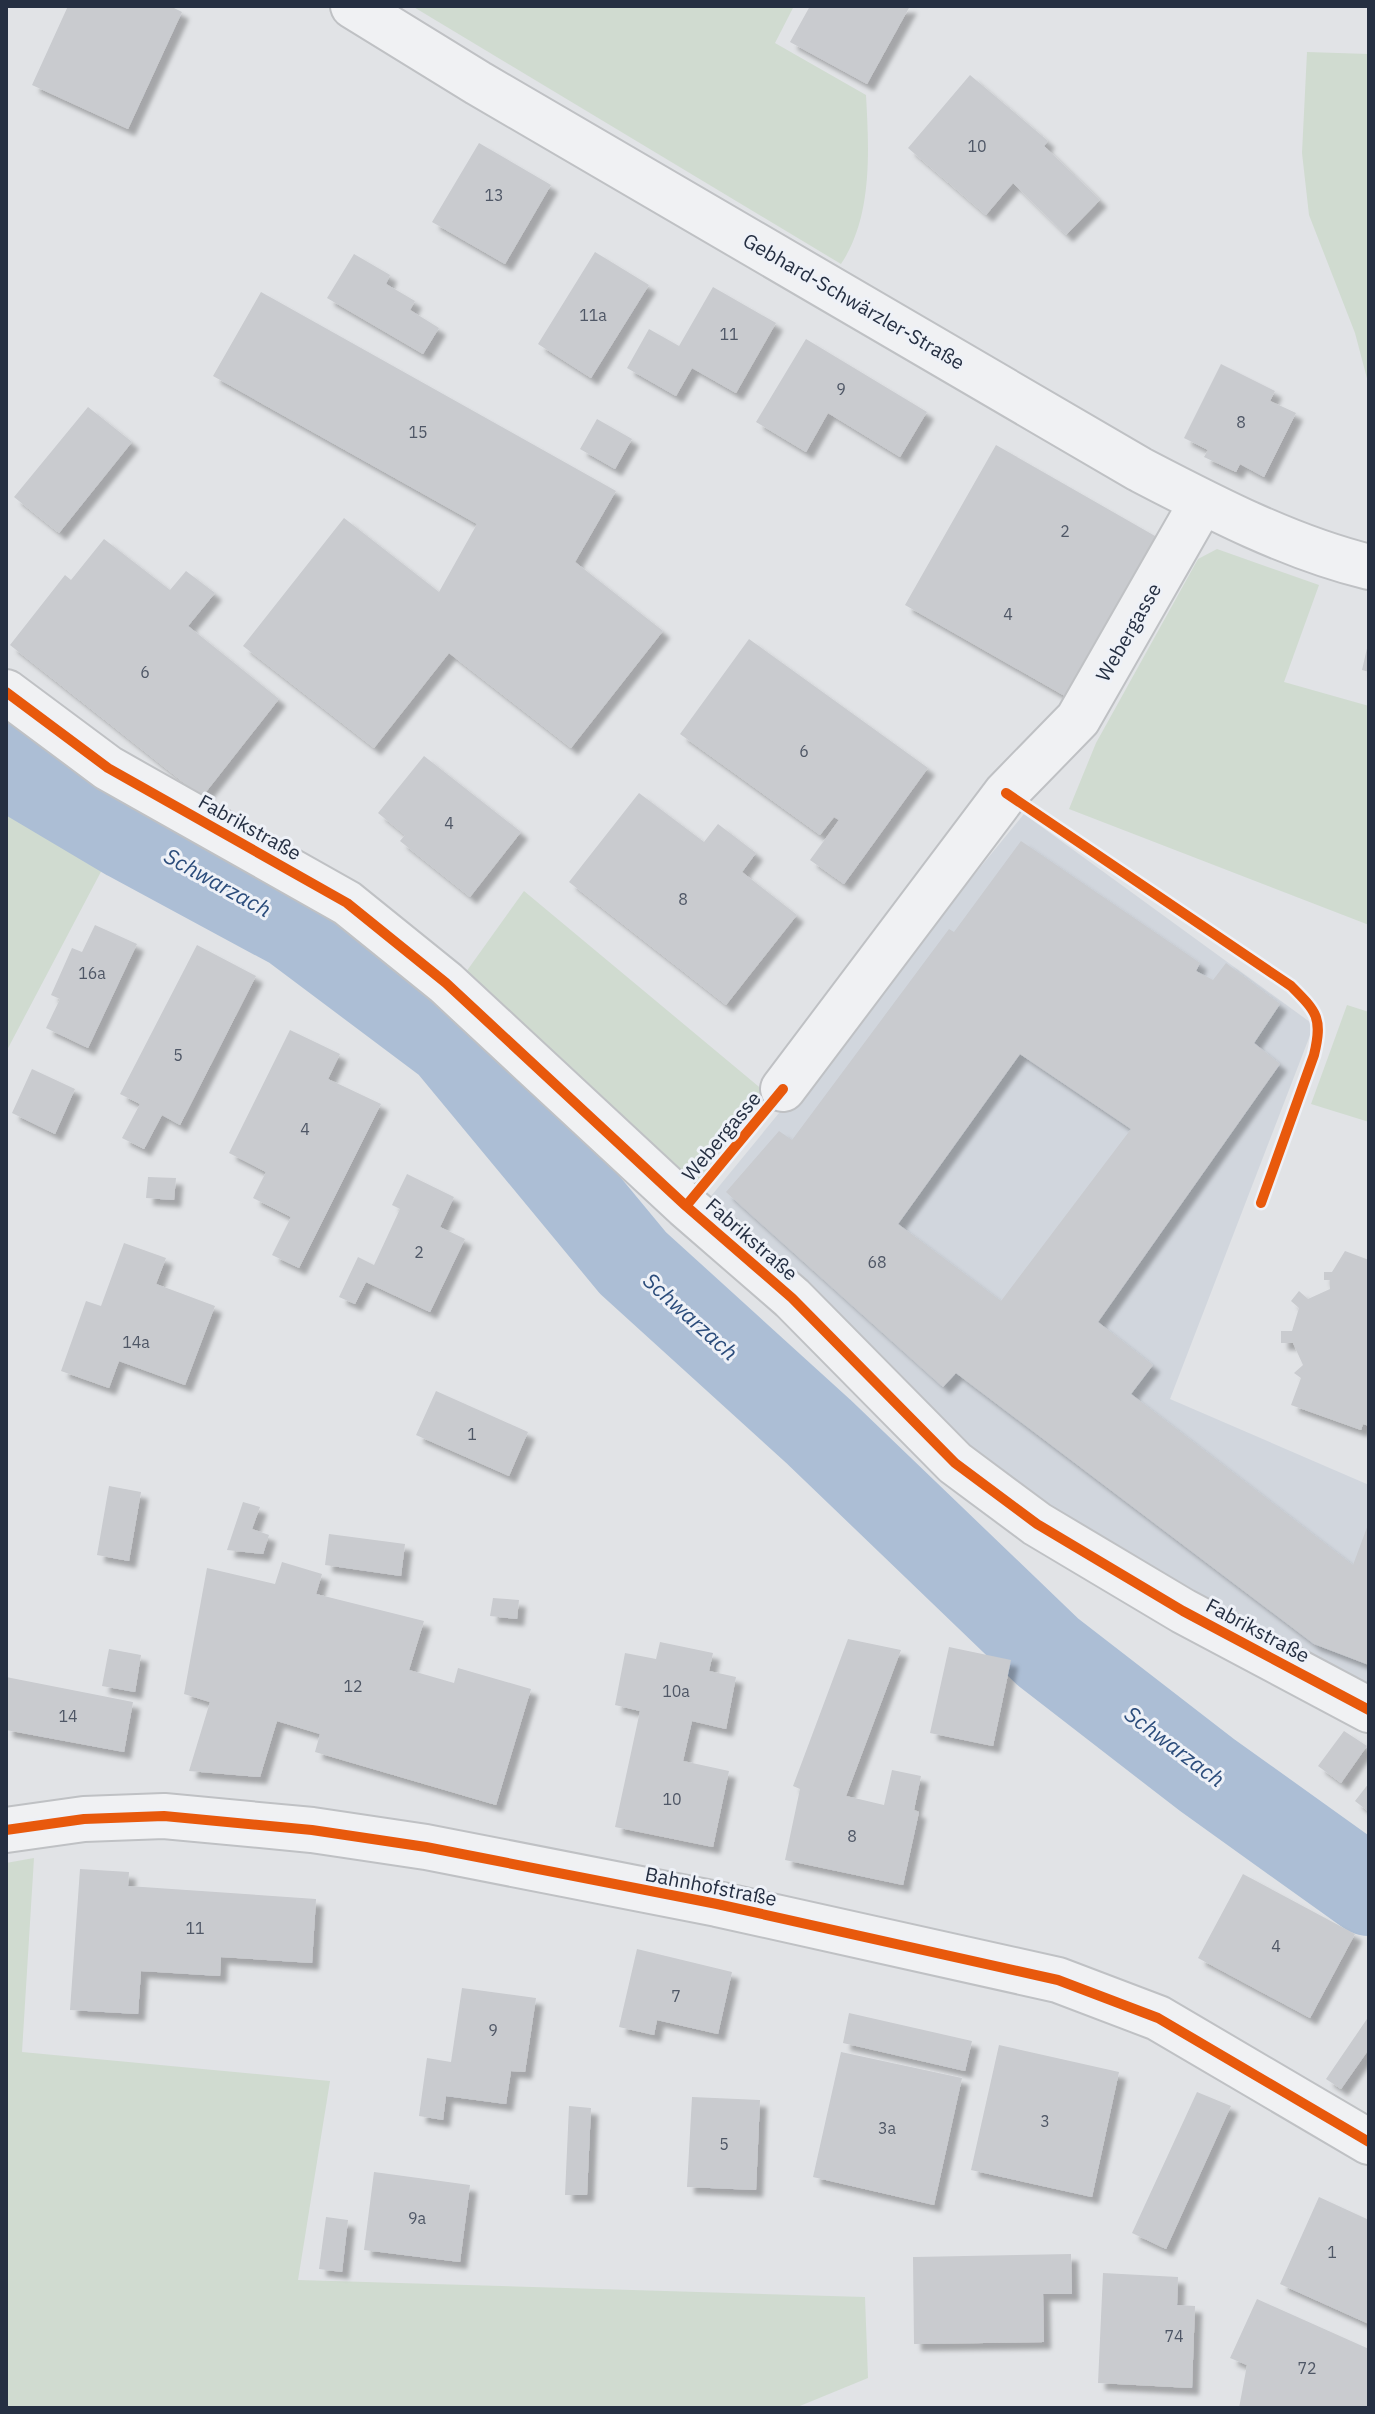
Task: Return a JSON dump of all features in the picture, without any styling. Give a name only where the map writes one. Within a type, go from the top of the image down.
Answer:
[{"type":"street","name":"Gebhard-Schwärzler-Straße","points":[[353,6],[491,91],[1202,502],[1310,549],[1369,567]]},
{"type":"street","name":"Webergasse","points":[[783,1089],[1006,793],[1078,719],[1202,502]]},
{"type":"street","name":"Fabrikstraße","points":[[6,692],[108,768],[347,903],[446,983],[686,1206],[792,1298],[892,1402],[978,1480],[1037,1524],[1183,1611],[1369,1710]]},
{"type":"street","name":"Bahnhofstraße","points":[[6,1830],[84,1819],[164,1816],[326,1832],[426,1847],[717,1904],[1058,1980],[1158,2018],[1369,2142]]},
{"type":"shaded area","points":[[412,6],[794,6],[775,43],[866,95],[868,160],[864,204],[859,225],[841,264]]},
{"type":"shaded area","points":[[1307,52],[1369,54],[1369,386],[1355,333],[1309,215],[1302,153]]},
{"type":"shaded area","points":[[1217,549],[1319,585],[1284,682],[1369,706],[1369,925],[1069,809],[1096,743],[1198,559]]},
{"type":"shaded area","points":[[6,807],[104,866],[6,1052]]},
{"type":"shaded area","points":[[1024,814],[1314,1025],[1170,1399],[1369,1485],[1369,1684],[1082,1534],[956,1437],[707,1201]]},
{"type":"shaded area","points":[[524,891],[764,1091],[695,1186],[461,979]]},
{"type":"shaded area","points":[[1347,1005],[1369,1012],[1369,1122],[1311,1104]]},
{"type":"shaded area","points":[[34,1858],[22,2052],[330,2081],[298,2280],[865,2297],[868,2378],[795,2408],[6,2408],[6,1863]]},
{"type":"building","points":[[68,6],[170,6],[182,12],[128,129],[32,85]]},
{"type":"building","points":[[810,6],[910,6],[867,84],[790,42]]},
{"type":"building","points":[[970,75],[1048,141],[1044,146],[1100,200],[1066,235],[1013,183],[986,215],[908,148]]},
{"type":"building","points":[[479,143],[551,185],[505,264],[432,222]]},
{"type":"building","points":[[595,252],[649,285],[591,378],[538,344]]},
{"type":"building","points":[[354,254],[390,275],[386,284],[415,301],[410,310],[439,328],[423,354],[327,298]]},
{"type":"building","points":[[713,287],[776,323],[736,393],[692,368],[676,396],[627,368],[649,329],[679,346]]},
{"type":"building","points":[[261,292],[616,491],[575,562],[663,631],[571,748],[449,653],[374,748],[243,646],[344,518],[439,592],[477,524],[213,376]]},
{"type":"building","points":[[806,339],[927,412],[900,457],[828,413],[806,452],[756,422]]},
{"type":"building","points":[[1221,364],[1275,391],[1270,401],[1296,413],[1264,477],[1240,464],[1236,472],[1204,457],[1208,450],[1184,438]]},
{"type":"building","points":[[88,407],[132,442],[59,533],[14,497]]},
{"type":"building","points":[[597,419],[632,439],[615,469],[580,449]]},
{"type":"building","points":[[996,445],[1162,540],[1070,699],[905,605]]},
{"type":"building","points":[[104,539],[170,590],[186,571],[215,593],[188,626],[279,699],[202,797],[10,645],[65,575],[71,580]]},
{"type":"building","points":[[749,639],[928,768],[844,884],[810,860],[839,820],[834,817],[820,835],[680,734]]},
{"type":"building","points":[[1369,644],[1369,672],[1362,670]]},
{"type":"building","points":[[424,756],[521,832],[470,897],[400,841],[405,835],[378,813]]},
{"type":"building","points":[[639,793],[704,842],[718,824],[756,853],[742,872],[797,915],[726,1005],[569,882]]},
{"type":"building","points":[[1021,841],[1200,963],[1196,971],[1213,980],[1226,963],[1280,1004],[1254,1043],[1280,1064],[1098,1322],[1153,1365],[1131,1394],[1353,1565],[1369,1522],[1369,1665],[1314,1644],[956,1373],[943,1387],[726,1192],[779,1131],[792,1140],[949,929],[954,932]],"holes":[[[1020,1054],[1131,1129],[1001,1301],[898,1224]]]},
{"type":"building","points":[[95,925],[137,944],[88,1048],[46,1028],[60,999],[51,995],[72,948],[82,952]]},
{"type":"building","points":[[197,945],[256,976],[180,1125],[162,1115],[144,1149],[122,1138],[140,1104],[120,1094]]},
{"type":"building","points":[[290,1030],[340,1054],[328,1079],[381,1104],[299,1268],[272,1255],[291,1217],[253,1198],[266,1172],[229,1153]]},
{"type":"building","points":[[32,1069],[75,1089],[55,1134],[12,1113]]},
{"type":"building","points":[[407,1174],[454,1197],[440,1227],[465,1239],[430,1312],[366,1282],[355,1304],[339,1297],[358,1257],[374,1265],[400,1209],[392,1205]]},
{"type":"building","points":[[148,1177],[176,1178],[174,1200],[146,1198]]},
{"type":"building","points":[[124,1243],[166,1258],[156,1284],[215,1306],[185,1385],[119,1361],[109,1388],[61,1371],[86,1301],[101,1306]]},
{"type":"building","points":[[1345,1251],[1369,1260],[1369,1426],[1363,1424],[1361,1430],[1291,1405],[1301,1378],[1294,1373],[1303,1365],[1293,1343],[1281,1343],[1281,1331],[1292,1331],[1299,1308],[1291,1301],[1299,1291],[1308,1299],[1330,1289],[1330,1280],[1324,1280],[1324,1272],[1332,1272]]},
{"type":"building","points":[[436,1391],[528,1432],[509,1476],[416,1435]]},
{"type":"building","points":[[109,1486],[141,1492],[129,1561],[97,1555]]},
{"type":"building","points":[[243,1502],[260,1507],[252,1529],[269,1535],[263,1554],[227,1550]]},
{"type":"building","points":[[329,1534],[405,1544],[401,1576],[325,1565]]},
{"type":"building","points":[[282,1562],[322,1574],[316,1594],[424,1621],[409,1670],[454,1683],[458,1668],[531,1689],[496,1805],[315,1752],[320,1734],[277,1721],[260,1777],[189,1771],[210,1702],[184,1694],[207,1568],[275,1584]]},
{"type":"building","points":[[493,1598],[519,1600],[517,1619],[490,1616]]},
{"type":"building","points":[[848,1639],[901,1650],[846,1796],[884,1805],[892,1770],[921,1776],[914,1810],[919,1812],[903,1885],[785,1860],[800,1789],[793,1786]]},
{"type":"building","points":[[660,1642],[713,1653],[709,1671],[736,1677],[726,1729],[692,1721],[683,1761],[729,1771],[713,1847],[615,1827],[640,1711],[615,1705],[625,1653],[656,1659]]},
{"type":"building","points":[[949,1647],[1011,1660],[993,1746],[930,1733]]},
{"type":"building","points":[[109,1649],[141,1655],[135,1692],[102,1686]]},
{"type":"building","points":[[6,1677],[133,1702],[124,1752],[6,1730]]},
{"type":"building","points":[[1344,1731],[1367,1746],[1341,1783],[1318,1766]]},
{"type":"building","points":[[1369,1783],[1369,1812],[1355,1801]]},
{"type":"building","points":[[80,1869],[129,1872],[128,1886],[316,1899],[312,1963],[221,1957],[220,1976],[141,1971],[138,2014],[70,2010]]},
{"type":"building","points":[[1243,1874],[1355,1934],[1310,2018],[1198,1958]]},
{"type":"building","points":[[637,1949],[732,1972],[718,2034],[657,2020],[654,2035],[619,2027]]},
{"type":"building","points":[[462,1988],[536,1998],[525,2072],[511,2071],[506,2104],[446,2096],[443,2120],[419,2116],[427,2058],[451,2062]]},
{"type":"building","points":[[849,2013],[972,2041],[965,2071],[843,2043]]},
{"type":"building","points":[[1369,2016],[1369,2049],[1341,2089],[1326,2079]]},
{"type":"building","points":[[999,2045],[1119,2072],[1092,2197],[971,2170]]},
{"type":"building","points":[[841,2052],[962,2078],[934,2205],[813,2177]]},
{"type":"building","points":[[1197,2092],[1231,2106],[1166,2249],[1132,2233]]},
{"type":"building","points":[[692,2097],[760,2100],[756,2190],[687,2187]]},
{"type":"building","points":[[569,2106],[591,2108],[587,2195],[565,2195]]},
{"type":"building","points":[[374,2172],[470,2185],[460,2262],[364,2250]]},
{"type":"building","points":[[1319,2197],[1369,2220],[1369,2324],[1280,2284]]},
{"type":"building","points":[[326,2217],[348,2220],[342,2272],[319,2269]]},
{"type":"building","points":[[1071,2254],[1072,2294],[1043,2294],[1044,2342],[914,2344],[913,2257]]},
{"type":"building","points":[[1103,2273],[1178,2277],[1177,2305],[1195,2306],[1192,2388],[1098,2383]]},
{"type":"building","points":[[1257,2299],[1369,2349],[1367,2408],[1239,2408],[1247,2365],[1230,2358]]},
{"type":"waterway","name":"Schwarzach","points":[[6,763],[129,836],[294,925],[450,1042],[633,1263],[819,1432],[1048,1652],[1207,1775],[1369,1891]]},
{"type":"cycle path","points":[[6,692],[108,768],[347,903],[446,983],[686,1206],[792,1298],[955,1463],[1037,1524],[1183,1611],[1369,1710]]},
{"type":"cycle path","points":[[1006,793],[1291,986],[1316,1016],[1318,1032],[1314,1055],[1261,1203]]},
{"type":"cycle path","points":[[686,1206],[783,1089]]},
{"type":"cycle path","points":[[6,1830],[84,1819],[164,1816],[312,1830],[426,1847],[717,1904],[1058,1980],[1158,2018],[1369,2142]]}]
